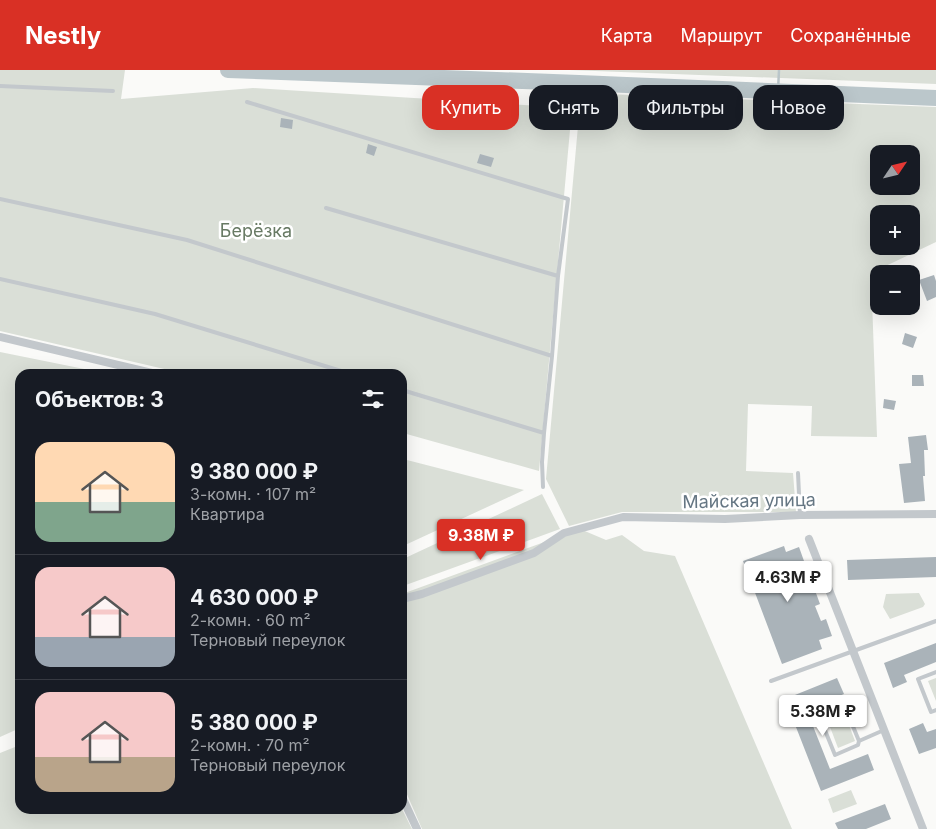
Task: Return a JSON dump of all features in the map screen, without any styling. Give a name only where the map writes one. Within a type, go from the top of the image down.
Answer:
[{"type":"street","points":[[0,337],[135,369]]},
{"type":"street","name":"Майская улица","points":[[407,598],[534,553],[564,532],[623,517],[725,518],[936,514]]},
{"type":"street","points":[[809,539],[923,829]]},
{"type":"street","points":[[407,808],[417,829]]},
{"type":"lane","points":[[0,86],[113,92]]},
{"type":"lane","points":[[248,102],[568,199],[558,276],[544,434],[543,487]]},
{"type":"lane","points":[[0,199],[187,240],[552,356]]},
{"type":"lane","points":[[326,208],[558,276]]},
{"type":"lane","points":[[0,279],[155,314],[335,369]]},
{"type":"lane","points":[[407,392],[544,434]]},
{"type":"lane","points":[[798,473],[800,516]]},
{"type":"lane","points":[[771,681],[936,621]]},
{"type":"lane","points":[[936,672],[918,679],[931,712],[936,710]]},
{"type":"lane","points":[[859,741],[845,707],[820,718],[834,755],[858,745],[859,741],[884,730]]},
{"type":"green space","name":"Берёзка","points":[[0,70],[125,70],[121,99],[253,88],[422,99],[422,130],[519,130],[519,105],[529,105],[529,130],[570,130],[539,471],[407,434],[407,369],[164,369],[0,331]]},
{"type":"green space","points":[[569,70],[936,70],[936,84]]},
{"type":"green space","points":[[618,94],[628,95],[628,130],[743,130],[743,99],[753,100],[753,130],[844,130],[844,103],[936,107],[936,242],[920,250],[920,205],[870,205],[870,255],[909,255],[888,265],[870,265],[870,315],[873,315],[877,437],[811,436],[812,406],[748,404],[746,471],[793,473],[796,512],[622,512],[569,526],[546,479],[578,130],[618,130]]},
{"type":"green space","points":[[0,352],[84,369],[15,369],[15,730],[0,737]]},
{"type":"green space","points":[[407,460],[524,490],[407,544]]},
{"type":"green space","points":[[542,494],[560,529],[407,585],[407,557]]},
{"type":"green space","points":[[580,529],[606,540],[622,535],[644,551],[675,556],[792,829],[422,829],[407,794],[407,592]]},
{"type":"green space","points":[[919,593],[925,604],[923,607],[890,619],[883,607],[886,594]]},
{"type":"green space","points":[[936,678],[936,701],[928,681]]},
{"type":"green space","points":[[844,712],[855,741],[838,748],[827,719]]},
{"type":"green space","points":[[15,747],[15,814],[404,814],[412,829],[0,829],[0,753]]},
{"type":"green space","points":[[851,790],[857,804],[833,813],[828,799]]},
{"type":"building","points":[[281,118],[293,120],[292,129],[280,127]]},
{"type":"building","points":[[368,144],[377,147],[374,156],[366,153]]},
{"type":"building","points":[[480,154],[494,158],[491,167],[477,163]]},
{"type":"building","points":[[934,275],[936,297],[927,301],[920,280]]},
{"type":"building","points":[[905,333],[917,337],[913,348],[902,344]]},
{"type":"building","points":[[912,375],[923,375],[924,386],[912,386]]},
{"type":"building","points":[[884,399],[896,401],[894,410],[883,408]]},
{"type":"building","points":[[926,435],[928,450],[924,450],[925,476],[923,476],[925,501],[904,503],[899,464],[911,463],[908,437]]},
{"type":"building","points":[[784,546],[786,552],[799,547],[804,561],[798,563],[803,576],[809,574],[820,604],[815,606],[821,621],[826,619],[832,636],[819,640],[822,649],[782,664],[743,561]]},
{"type":"building","points":[[936,557],[936,577],[848,580],[847,560]]},
{"type":"building","points":[[936,643],[936,662],[904,675],[907,682],[893,688],[884,663]]},
{"type":"building","points":[[837,678],[844,694],[806,709],[830,769],[868,754],[874,770],[821,791],[785,699]]},
{"type":"building","points":[[923,723],[927,732],[936,729],[936,748],[919,754],[909,729]]},
{"type":"building","points":[[885,804],[891,819],[866,829],[838,829],[835,823]]},
{"type":"waterway","points":[[228,70],[936,98]]},
{"type":"waterway","points":[[778,85],[779,70]]}]
